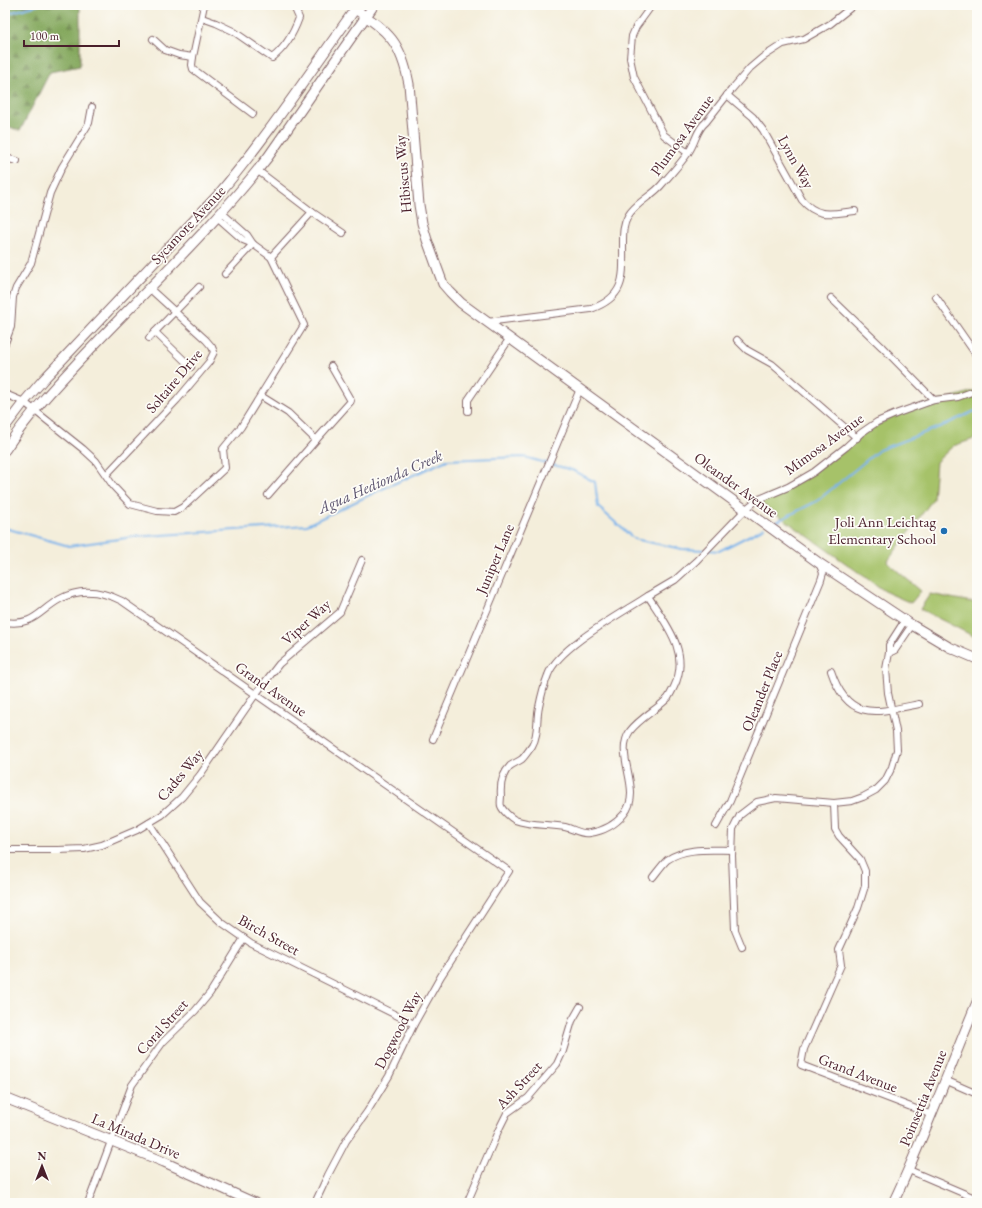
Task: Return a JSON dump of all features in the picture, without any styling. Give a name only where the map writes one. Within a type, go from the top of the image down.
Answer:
[{"type":"main road","name":"Sycamore Avenue","points":[[5,450],[34,410],[219,214],[258,170],[374,5]]},
{"type":"main road","name":"Sycamore Avenue","points":[[5,428],[24,402],[217,196],[239,170],[259,145],[355,6]]},
{"type":"main road","name":"Hibiscus Way","points":[[355,6],[388,34],[399,50],[406,67],[409,84],[419,205],[422,224],[443,284],[461,303],[487,322]]},
{"type":"main road","name":"Oleander Avenue","points":[[487,322],[819,563],[949,647],[977,659]]},
{"type":"main road","name":"Poinsettia Avenue","points":[[893,1203],[909,1170],[932,1115],[977,1002]]},
{"type":"main road","name":"La Mirada Drive","points":[[5,1098],[112,1140],[255,1203]]},
{"type":"street","points":[[204,5],[193,57],[193,69],[253,114]]},
{"type":"street","points":[[202,18],[234,31],[272,58],[278,53],[289,38],[299,18],[295,10],[290,5]]},
{"type":"street","points":[[652,5],[636,27],[632,36],[630,58],[634,77],[664,135],[688,152]]},
{"type":"street","name":"Plumosa Avenue","points":[[487,322],[591,309],[601,306],[612,299],[621,284],[623,273],[623,229],[628,216],[641,202],[662,185],[688,152],[700,127],[706,122],[750,68],[763,57],[783,44],[804,39],[830,24],[854,5]]},
{"type":"street","points":[[153,39],[165,50],[179,55],[193,57]]},
{"type":"street","name":"Lynn Way","points":[[727,95],[757,121],[802,200],[808,207],[815,212],[826,214],[855,211]]},
{"type":"street","points":[[5,343],[11,327],[13,297],[16,288],[31,263],[50,193],[62,167],[90,123],[92,107]]},
{"type":"street","points":[[5,158],[17,161]]},
{"type":"street","points":[[258,170],[312,212],[343,233]]},
{"type":"street","points":[[271,257],[312,212]]},
{"type":"street","points":[[5,394],[24,402],[83,449],[96,461],[123,498],[130,504],[157,511],[174,512],[183,507],[225,468],[222,449],[241,427],[304,325],[271,257],[253,244],[243,240],[219,214]]},
{"type":"street","points":[[225,274],[253,244]]},
{"type":"street","points":[[149,338],[199,287]]},
{"type":"street","name":"Soltaire Drive","points":[[106,475],[178,400],[209,362],[214,352],[206,340],[149,288]]},
{"type":"street","points":[[936,297],[977,356]]},
{"type":"street","points":[[831,298],[934,400]]},
{"type":"street","points":[[155,332],[191,367]]},
{"type":"street","points":[[468,410],[468,400],[510,338]]},
{"type":"street","points":[[737,340],[747,350],[772,364],[857,438]]},
{"type":"street","points":[[268,495],[351,402],[331,366]]},
{"type":"street","name":"Juniper Lane","points":[[433,739],[580,389]]},
{"type":"street","name":"Mimosa Avenue","points":[[648,596],[675,640],[680,660],[679,678],[669,697],[637,723],[627,736],[625,745],[627,772],[632,792],[628,807],[624,814],[611,826],[602,831],[588,834],[566,827],[524,822],[512,818],[501,807],[501,780],[510,766],[522,759],[532,746],[536,738],[539,708],[548,674],[553,664],[575,643],[648,596],[675,580],[696,561],[746,509],[757,500],[788,487],[814,472],[857,438],[861,433],[877,422],[898,412],[934,400],[958,397],[977,390]]},
{"type":"street","points":[[261,396],[288,413],[316,440]]},
{"type":"street","name":"Viper Way","points":[[255,695],[278,664],[340,612],[362,560]]},
{"type":"street","name":"Oleander Place","points":[[716,826],[730,801],[822,580],[823,573],[819,563]]},
{"type":"street","name":"Grand Avenue","points":[[5,622],[24,622],[36,617],[59,599],[72,593],[84,591],[110,595],[122,601],[510,871]]},
{"type":"street","points":[[742,947],[735,930],[732,850],[733,830],[740,815],[757,802],[776,798],[834,803],[852,801],[876,790],[885,781],[892,767],[897,750],[896,731],[888,693],[886,669],[889,645],[909,622]]},
{"type":"street","points":[[831,671],[836,686],[843,697],[852,705],[873,712],[919,704]]},
{"type":"street","name":"Cades Way","points":[[5,850],[84,849],[102,845],[138,830],[162,815],[182,797],[200,775],[255,695]]},
{"type":"street","name":"Grand Avenue","points":[[834,803],[835,829],[839,836],[860,859],[865,871],[865,886],[839,950],[841,966],[804,1049],[801,1065],[932,1115]]},
{"type":"street","name":"Birch Street","points":[[149,823],[200,902],[221,922],[251,943],[414,1024]]},
{"type":"street","points":[[653,877],[666,861],[681,853],[690,851],[732,850]]},
{"type":"street","name":"Dogwood Way","points":[[315,1203],[346,1141],[367,1112],[389,1076],[414,1024],[441,976],[510,871]]},
{"type":"street","name":"Coral Street","points":[[88,1203],[132,1086],[163,1042],[195,1011],[210,993],[244,938]]},
{"type":"street","name":"Ash Street","points":[[467,1203],[507,1113],[528,1098],[557,1064],[563,1052],[572,1021],[580,1007]]},
{"type":"street","points":[[945,1080],[977,1094]]},
{"type":"street","points":[[909,1170],[977,1199]]},
{"type":"green space","points":[[5,5],[80,5],[80,66],[50,72],[20,131],[5,125]]},
{"type":"green space","points":[[977,390],[977,438],[953,446],[936,462],[933,499],[887,562],[921,591],[911,603],[886,592],[757,500],[788,487],[857,438],[898,413]]},
{"type":"green space","points":[[930,594],[977,603],[977,638],[920,609]]},
{"type":"waterway","points":[[5,14],[38,5]]},
{"type":"waterway","name":"Agua Hedionda Creek","points":[[770,525],[817,501],[879,450],[942,426],[977,410]]},
{"type":"waterway","name":"Agua Hedionda Creek","points":[[5,528],[69,546],[133,537],[307,525],[447,460],[524,457],[572,470],[595,482],[598,507],[634,539],[682,549],[704,550]]},
{"type":"waterway","name":"Agua Hedionda Creek","points":[[708,550],[719,551],[764,528]]},
{"type":"place","name":"Joli Ann Leichtag Elementary School","points":[[944,531]]}]
